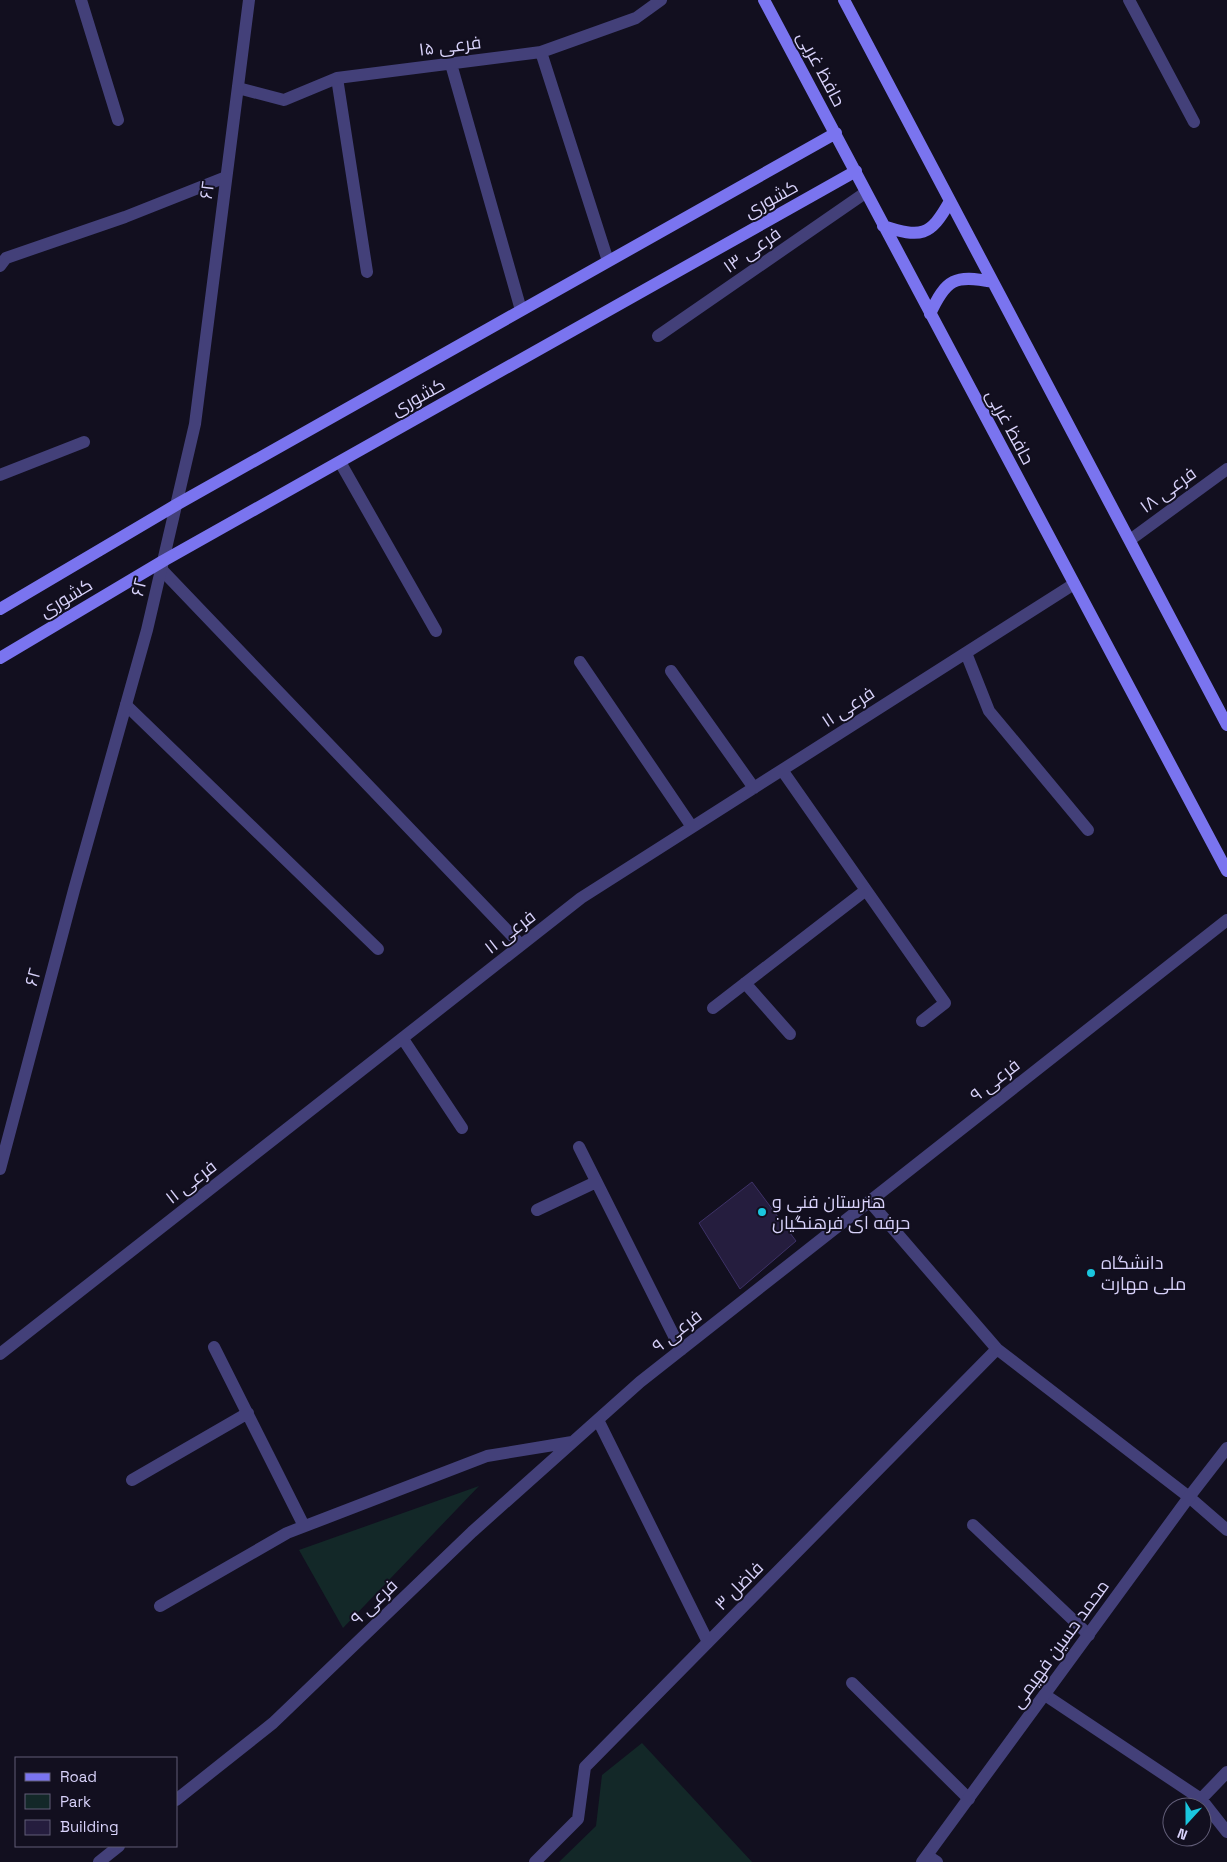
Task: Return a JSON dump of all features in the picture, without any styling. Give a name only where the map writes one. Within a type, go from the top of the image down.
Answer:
[{"type":"main road","name":"حافظ غربی","points":[[764,0],[1227,871]]},
{"type":"main road","points":[[844,0],[1227,724]]},
{"type":"main road","name":"کشوری","points":[[0,609],[176,505],[836,133]]},
{"type":"main road","name":"کشوری","points":[[0,658],[340,462],[856,171]]},
{"type":"main road","points":[[883,226],[908,234],[928,231],[940,219],[950,201]]},
{"type":"main road","points":[[930,314],[937,298],[947,284],[961,278],[977,278],[993,282]]},
{"type":"street","points":[[81,0],[118,120]]},
{"type":"street","name":"۶۲","points":[[0,1169],[74,890],[147,630],[195,424],[249,0]]},
{"type":"street","name":"فرعی ۱۵","points":[[238,88],[284,100],[337,78],[541,52],[636,18],[660,0]]},
{"type":"street","points":[[1129,0],[1194,122]]},
{"type":"street","points":[[541,52],[608,261]]},
{"type":"street","points":[[451,64],[521,310]]},
{"type":"street","points":[[337,78],[367,272]]},
{"type":"street","points":[[0,266],[6,258],[124,217],[226,176]]},
{"type":"street","name":"فرعی ۱۳","points":[[658,336],[866,194]]},
{"type":"street","points":[[0,474],[84,442]]},
{"type":"street","points":[[340,462],[436,632]]},
{"type":"street","name":"فرعی ۱۸","points":[[1130,540],[1227,469]]},
{"type":"street","points":[[162,565],[521,945]]},
{"type":"street","name":"فرعی ۱۱","points":[[0,1354],[581,898],[1074,584]]},
{"type":"street","points":[[966,653],[989,711],[1088,830]]},
{"type":"street","points":[[580,662],[692,827]]},
{"type":"street","points":[[671,671],[754,788]]},
{"type":"street","points":[[126,705],[378,949]]},
{"type":"street","points":[[782,770],[945,1003],[922,1022]]},
{"type":"street","points":[[713,1008],[866,890]]},
{"type":"street","name":"فرعی ۹","points":[[178,1798],[273,1723],[472,1532],[640,1382],[1227,920]]},
{"type":"street","points":[[745,983],[790,1034]]},
{"type":"street","points":[[403,1039],[462,1128]]},
{"type":"street","points":[[579,1148],[681,1350]]},
{"type":"street","points":[[537,1210],[596,1182]]},
{"type":"street","points":[[870,1202],[997,1349],[1189,1497],[1227,1530]]},
{"type":"street","points":[[214,1347],[304,1526]]},
{"type":"street","name":"فاضل ۳","points":[[535,1862],[578,1820],[585,1767],[997,1349]]},
{"type":"street","points":[[132,1480],[248,1413]]},
{"type":"street","points":[[598,1420],[708,1642]]},
{"type":"street","points":[[160,1606],[287,1533],[304,1526],[487,1456],[572,1442]]},
{"type":"street","name":"محمد حسین فهیمی","points":[[929,1860],[969,1800],[1088,1635],[1227,1448]]},
{"type":"street","points":[[973,1525],[1088,1635]]},
{"type":"street","points":[[852,1683],[969,1800]]},
{"type":"street","points":[[1045,1695],[1198,1797]]},
{"type":"street","points":[[1203,1797],[1227,1772]]},
{"type":"street","points":[[1212,1813],[1227,1832]]},
{"type":"street","points":[[99,1862],[118,1847]]},
{"type":"green space","points":[[479,1486],[343,1628],[299,1550]]},
{"type":"green space","points":[[642,1743],[752,1862],[559,1862],[596,1826],[602,1775]]},
{"type":"building","points":[[752,1182],[796,1241],[740,1289],[699,1223]]},
{"type":"place","name":"هنرستان فنی و حرفه ای فرهنگیان","points":[[762,1212]]},
{"type":"place","name":"دانشگاه ملی مهارت","points":[[1091,1273]]}]
